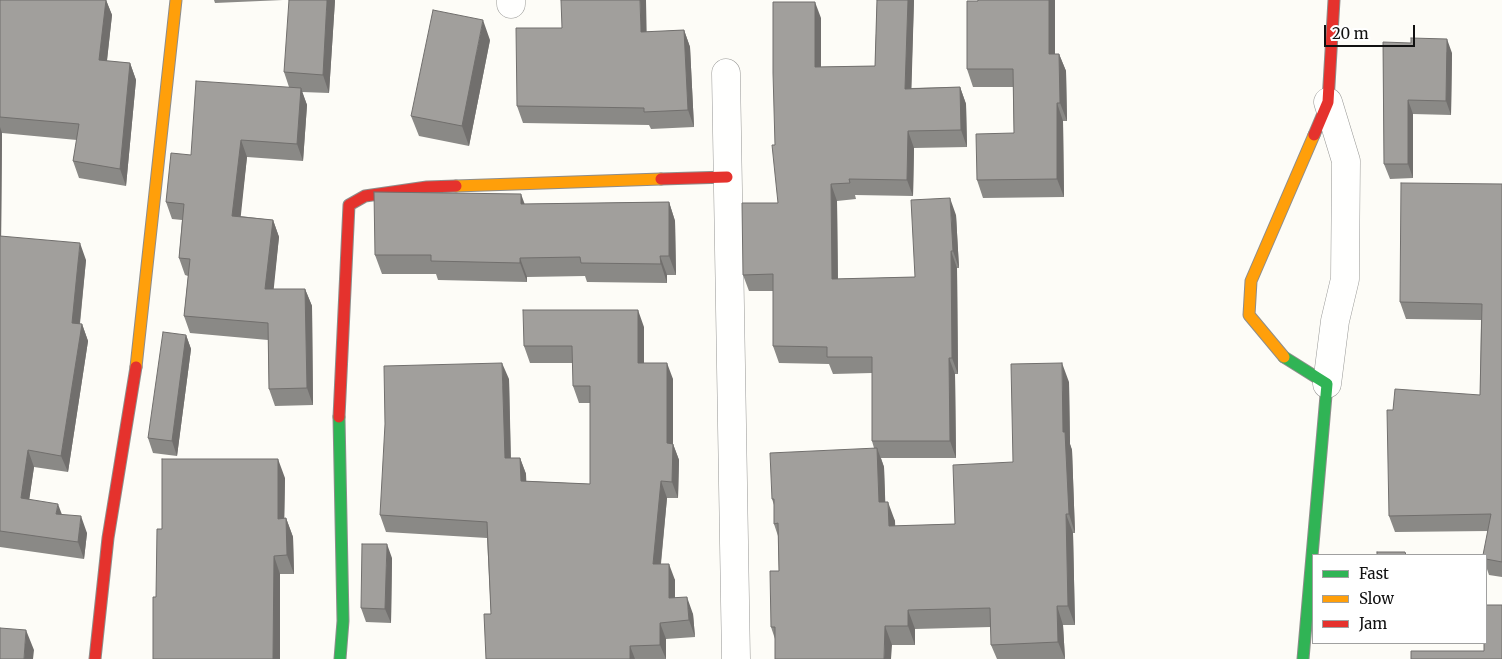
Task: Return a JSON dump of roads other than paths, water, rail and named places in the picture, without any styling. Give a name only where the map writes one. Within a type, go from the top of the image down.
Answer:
[{"type":"street","points":[[95,659],[108,538],[135,374],[176,0]]},
{"type":"street","points":[[1328,384],[1283,356],[1249,315],[1251,280],[1328,102],[1334,0]]},
{"type":"street","points":[[726,72],[736,659]]},
{"type":"street","points":[[1313,554],[1335,321],[1345,279],[1346,161],[1328,102]]},
{"type":"street","points":[[340,659],[343,621],[339,424],[349,205],[365,196],[427,186],[727,177]]},
{"type":"street","points":[[1303,659],[1312,560]]}]
